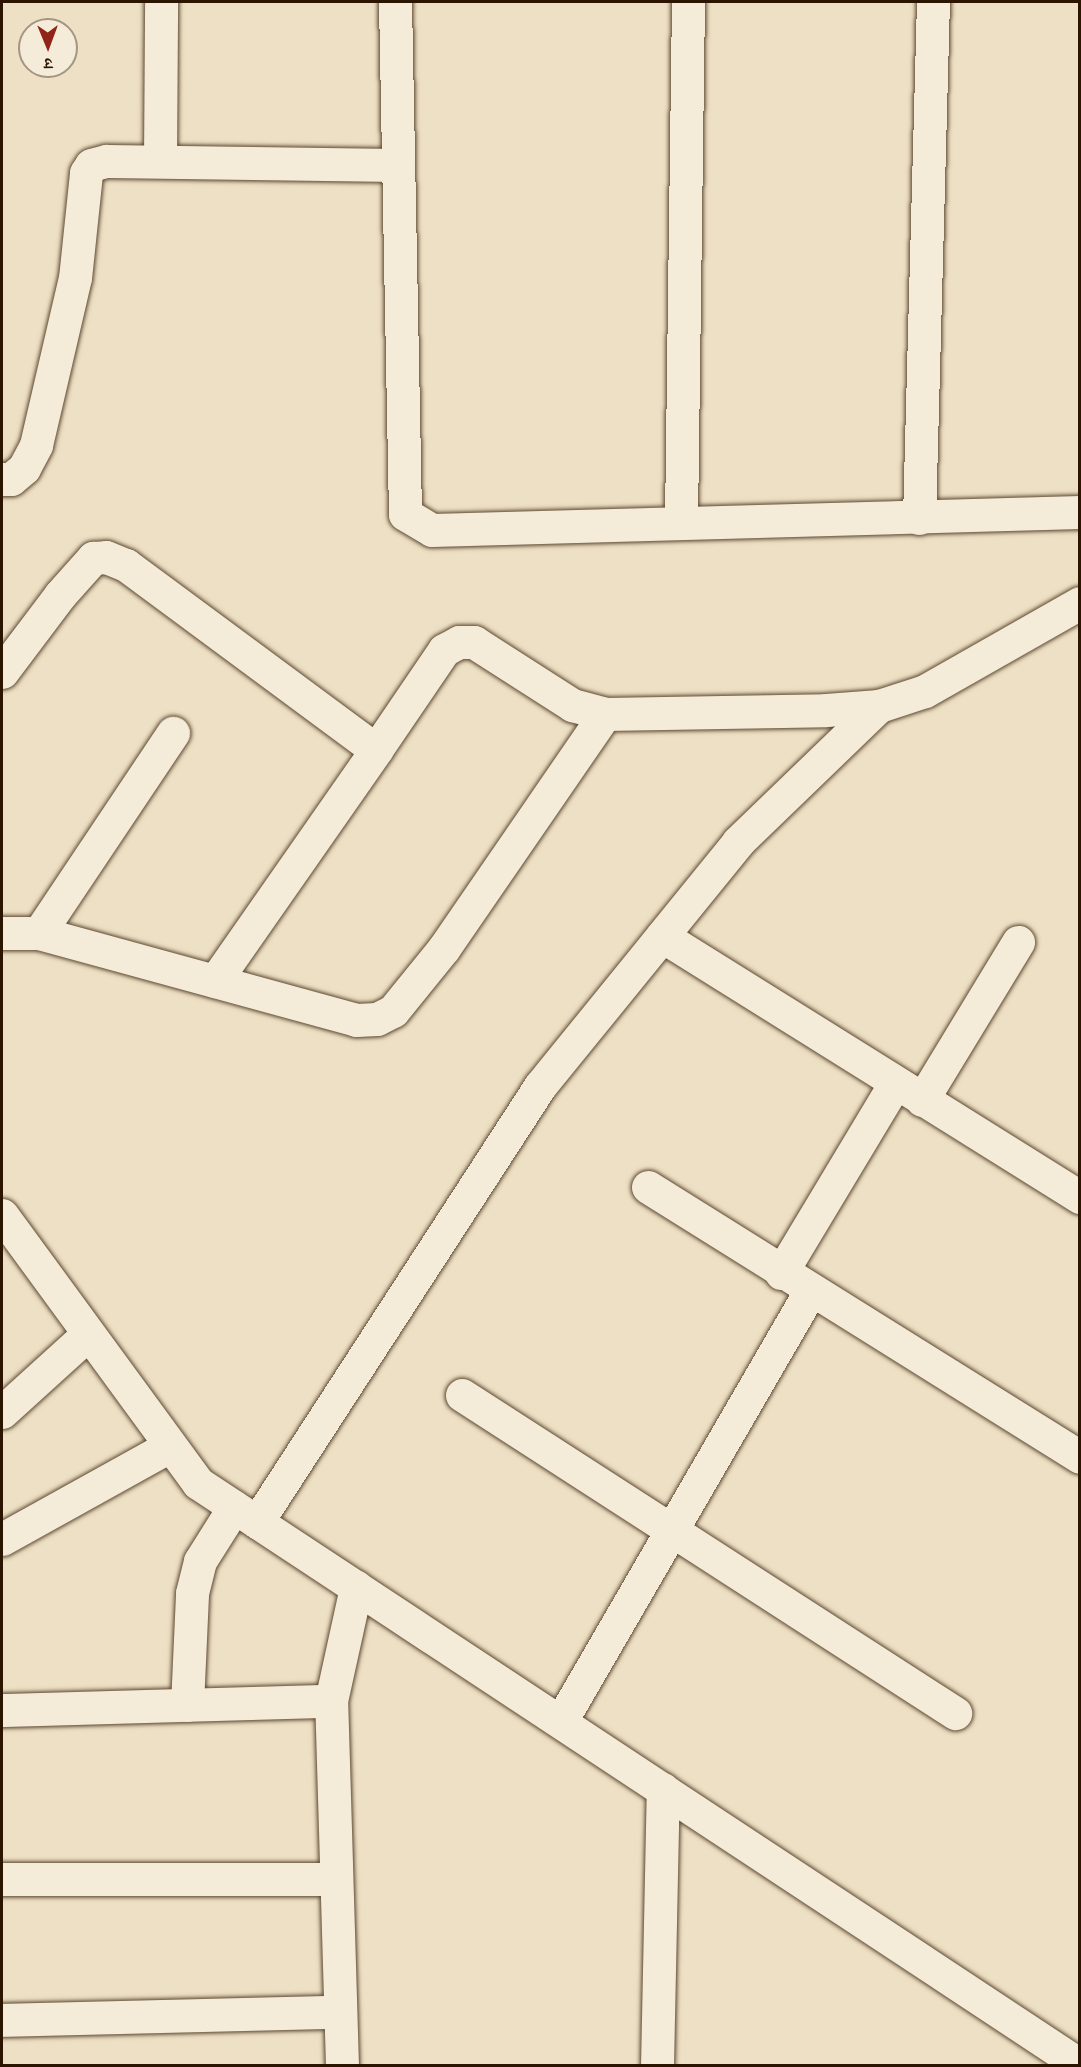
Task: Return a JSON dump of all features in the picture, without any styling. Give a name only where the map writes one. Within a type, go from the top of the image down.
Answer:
[{"type":"street","points":[[160,161],[161,2]]},
{"type":"street","points":[[395,2],[405,514],[432,530],[681,521],[919,518],[1080,512]]},
{"type":"street","points":[[681,521],[688,2]]},
{"type":"street","points":[[919,518],[933,2]]},
{"type":"street","points":[[2,479],[24,468],[36,445],[75,278],[86,173],[91,165],[106,161],[160,161],[398,165]]},
{"type":"street","points":[[2,672],[60,595],[93,558],[106,557],[126,565],[376,750]]},
{"type":"street","points":[[215,981],[444,650],[459,642],[474,642],[572,705],[605,714],[879,706],[925,691],[1080,603]]},
{"type":"street","points":[[187,1705],[192,1593],[200,1561],[245,1515],[540,1086],[738,842],[879,706]]},
{"type":"street","points":[[2,933],[39,933],[356,1020],[377,1019],[393,1011],[444,948],[605,714]]},
{"type":"street","points":[[39,933],[173,733]]},
{"type":"street","points":[[662,936],[1080,1197]]},
{"type":"street","points":[[781,1273],[1018,942]]},
{"type":"street","points":[[648,1187],[781,1273],[1080,1457]]},
{"type":"street","points":[[2,1215],[198,1483],[1080,2066]]},
{"type":"street","points":[[561,1721],[810,1291]]},
{"type":"street","points":[[2,1412],[88,1334]]},
{"type":"street","points":[[462,1395],[955,1713]]},
{"type":"street","points":[[2,1539],[170,1446]]},
{"type":"street","points":[[342,2066],[334,1880],[331,1701],[356,1587]]},
{"type":"street","points":[[2,1710],[331,1701]]},
{"type":"street","points":[[657,2066],[663,1789]]},
{"type":"street","points":[[2,1879],[334,1880]]},
{"type":"street","points":[[2,2020],[340,2012]]}]
